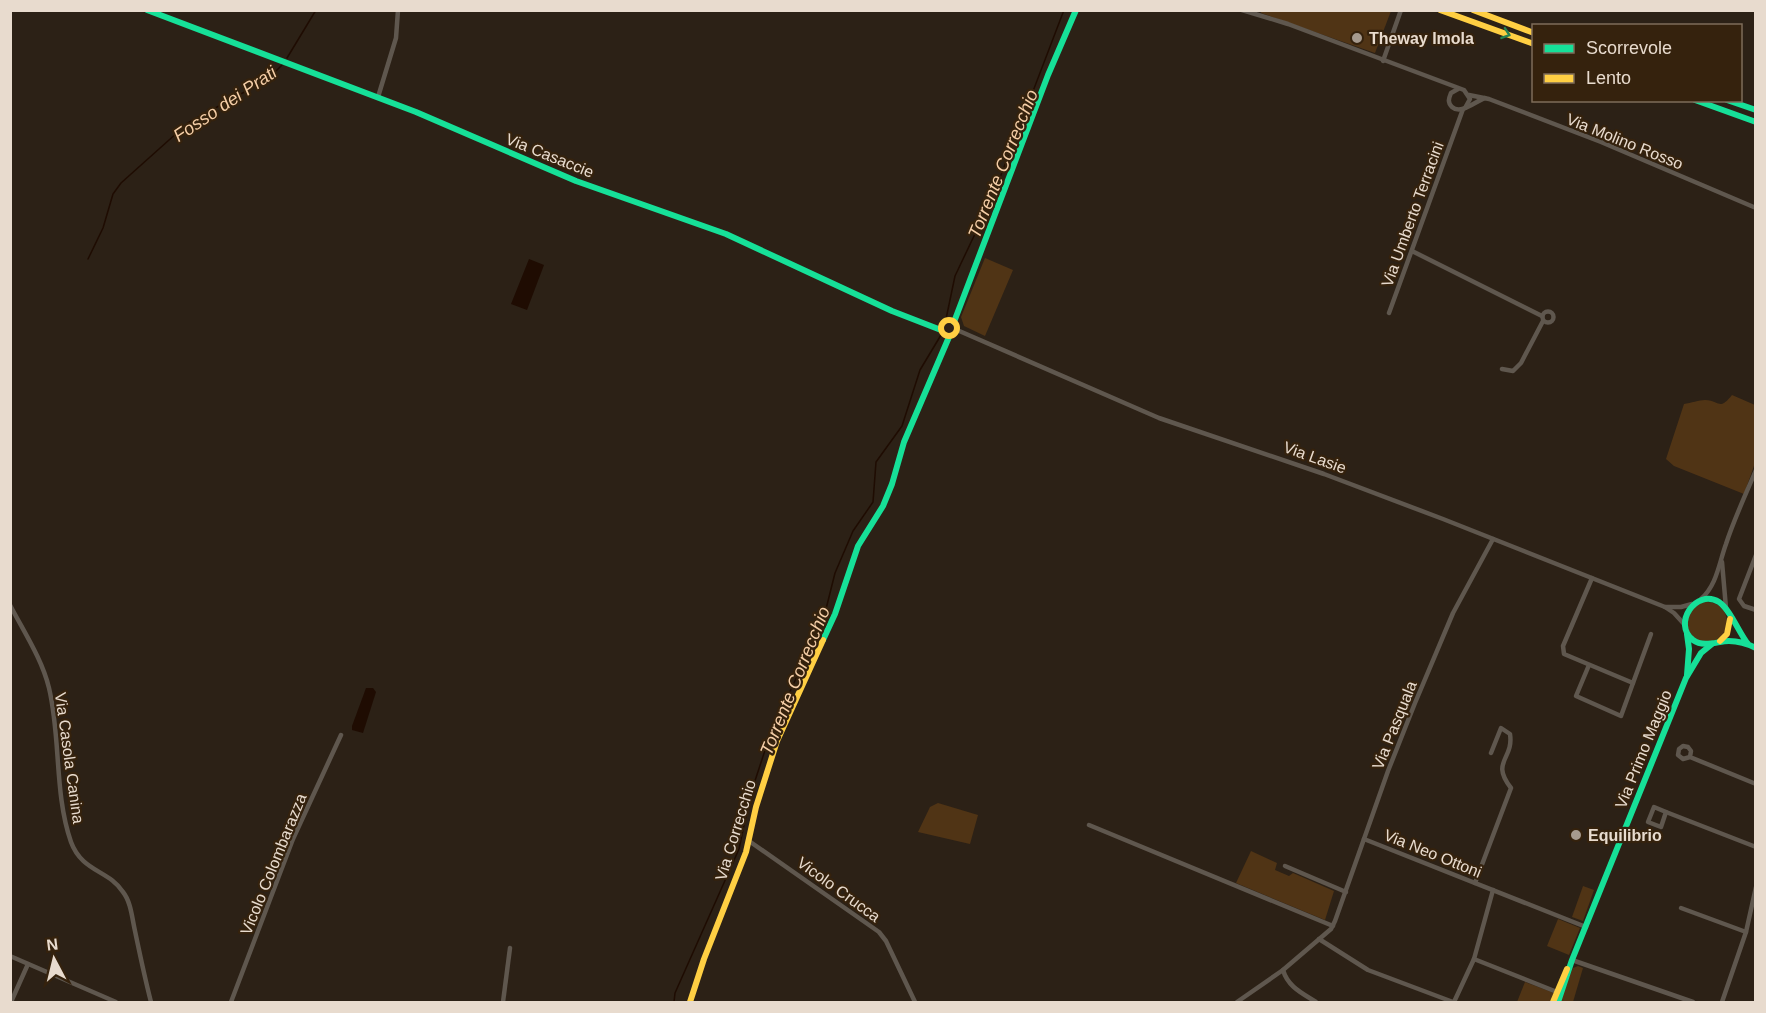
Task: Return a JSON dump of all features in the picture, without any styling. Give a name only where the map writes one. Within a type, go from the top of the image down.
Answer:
[{"type":"main road","name":"Via Casaccie","points":[[147,10],[416,111],[576,181],[736,239],[892,311],[941,330]]},
{"type":"main road","points":[[957,330],[954,322],[1048,75],[1076,10]]},
{"type":"main road","points":[[1440,10],[1532,44]]},
{"type":"main road","points":[[1473,10],[1532,33]]},
{"type":"main road","points":[[1700,102],[1755,122]]},
{"type":"main road","points":[[1732,102],[1755,111]]},
{"type":"main road","points":[[949,337],[945,336],[941,330],[943,322],[948,320],[954,322]]},
{"type":"main road","name":"Via Correcchio","points":[[690,1002],[700,969],[749,841],[756,807],[777,741],[835,615],[858,546],[883,506],[904,442],[949,337],[957,330]]},
{"type":"main road","points":[[1700,600],[1715,600],[1726,610],[1748,644]]},
{"type":"main road","name":"Via Lasie","points":[[1692,604],[1700,600]]},
{"type":"main road","points":[[1684,625],[1685,616],[1692,604]]},
{"type":"main road","points":[[1687,634],[1695,642],[1712,644],[1727,634],[1730,618]]},
{"type":"main road","name":"Via Lasie","points":[[1684,625],[1687,634]]},
{"type":"main road","name":"Via Primo Maggio","points":[[1686,678],[1689,657],[1687,634]]},
{"type":"main road","points":[[1719,641],[1748,644],[1755,648]]},
{"type":"main road","name":"Via Primo Maggio","points":[[1558,1002],[1686,678],[1701,653],[1712,644]]},
{"type":"main road","name":"Via Primo Maggio","points":[[1552,1002],[1572,962]]},
{"type":"street","points":[[378,97],[396,38],[398,10]]},
{"type":"street","points":[[1242,10],[1288,24],[1461,89],[1469,95],[1469,102],[1464,108]]},
{"type":"street","points":[[1383,61],[1400,13]]},
{"type":"street","points":[[1447,84],[1449,103],[1453,108],[1464,108],[1485,98]]},
{"type":"street","points":[[1449,96],[1454,90],[1461,89]]},
{"type":"street","name":"Via Molino Rosso","points":[[1469,95],[1485,98],[1623,151],[1755,208]]},
{"type":"street","name":"Via Umberto Terracini","points":[[1453,108],[1458,123]]},
{"type":"street","name":"Via Umberto Terracini","points":[[1389,313],[1464,108]]},
{"type":"street","points":[[1412,251],[1543,318],[1521,363],[1513,371],[1502,369]]},
{"type":"street","name":"Via Lasie","points":[[957,330],[1159,418],[1324,474],[1665,607],[1674,613],[1684,625]]},
{"type":"street","points":[[1700,600],[1712,586],[1726,543],[1755,470]]},
{"type":"street","name":"Via Pasquala","points":[[1237,1002],[1283,970],[1333,926],[1388,771],[1454,613],[1493,539]]},
{"type":"street","points":[[1755,555],[1739,598],[1744,606],[1755,610]]},
{"type":"street","points":[[1722,560],[1726,610]]},
{"type":"street","points":[[1592,578],[1563,651],[1566,655],[1633,683]]},
{"type":"street","name":"Via Lasie","points":[[1665,607],[1692,604]]},
{"type":"street","name":"Via Casola Canina","points":[[10,605],[42,666],[49,687],[63,803],[72,844],[79,858],[114,882],[123,892],[132,919],[151,1002]]},
{"type":"street","points":[[1588,665],[1576,696],[1621,716],[1651,634]]},
{"type":"street","points":[[1475,883],[1511,788],[1502,776],[1502,766],[1510,738],[1507,731],[1501,728],[1491,753]]},
{"type":"street","name":"Vicolo Colombarazza","points":[[231,1002],[293,839],[340,735]]},
{"type":"street","points":[[1690,757],[1755,784]]},
{"type":"street","points":[[1666,812],[1661,827],[1648,822],[1654,807],[1755,847]]},
{"type":"street","points":[[1089,825],[1333,926]]},
{"type":"street","name":"Via Neo Ottoni","points":[[1364,839],[1586,927]]},
{"type":"street","name":"Vicolo Crucca","points":[[749,841],[883,936],[915,1002]]},
{"type":"street","points":[[1285,866],[1346,892]]},
{"type":"street","points":[[1722,1002],[1748,930],[1755,887]]},
{"type":"street","points":[[1319,939],[1368,970],[1453,1002],[1474,959],[1493,890]]},
{"type":"street","points":[[1681,908],[1748,930]]},
{"type":"street","points":[[503,1002],[510,948]]},
{"type":"street","points":[[10,956],[116,1002]]},
{"type":"street","points":[[1474,959],[1557,992]]},
{"type":"street","points":[[1572,962],[1693,1002]]},
{"type":"street","points":[[11,1002],[28,964]]},
{"type":"street","points":[[1283,970],[1291,986],[1316,1002]]},
{"type":"shaded area","name":"Theway Imola","points":[[1262,10],[1391,11],[1375,53],[1261,13]]},
{"type":"shaded area","points":[[985,258],[1013,270],[985,336],[964,326],[961,317]]},
{"type":"shaded area","points":[[529,259],[544,265],[527,310],[511,304]]},
{"type":"shaded area","points":[[1732,395],[1755,405],[1755,463],[1744,494],[1674,466],[1666,459],[1684,404],[1705,400],[1722,404]]},
{"type":"shaded area","points":[[1707,602],[1721,608],[1727,622],[1721,636],[1707,642],[1693,636],[1687,622],[1693,608]]},
{"type":"shaded area","points":[[366,688],[373,688],[376,692],[363,733],[352,730],[352,726]]},
{"type":"shaded area","points":[[938,803],[978,815],[970,844],[918,832],[930,807]]},
{"type":"shaded area","points":[[1251,851],[1277,863],[1275,870],[1289,876],[1293,873],[1334,891],[1325,920],[1236,883]]},
{"type":"shaded area","points":[[1583,886],[1594,890],[1583,921],[1572,917]]},
{"type":"shaded area","points":[[1558,919],[1580,928],[1569,955],[1547,946]]},
{"type":"shaded area","points":[[1578,966],[1583,968],[1573,1002],[1559,1002],[1573,968]]},
{"type":"shaded area","points":[[1525,982],[1554,993],[1550,1002],[1517,1002]]},
{"type":"waterway","name":"Fosso dei Prati","points":[[287,58],[316,10]]},
{"type":"waterway","name":"Torrente Correcchio","points":[[946,319],[955,276],[993,196],[1064,10]]},
{"type":"waterway","name":"Fosso dei Prati","points":[[88,259],[103,228],[113,194],[121,183],[188,123],[268,79],[283,64]]},
{"type":"waterway","name":"Torrente Correcchio","points":[[674,1002],[675,993],[739,849],[750,796],[771,732],[823,621],[835,573],[853,531],[873,502],[876,462],[902,426],[920,370],[941,335]]},
{"type":"traffic: fast","points":[[147,10],[416,112],[576,181],[726,234],[892,311],[941,330]]},
{"type":"traffic: fast","points":[[954,322],[1048,75],[1076,10]]},
{"type":"traffic: fast","points":[[1701,102],[1756,122]]},
{"type":"traffic: fast","points":[[1733,102],[1756,110]]},
{"type":"traffic: fast","points":[[823,640],[835,614],[858,546],[883,506],[904,442],[949,337]]},
{"type":"traffic: fast","points":[[1748,644],[1727,610],[1719,602],[1710,599],[1702,600],[1695,604],[1686,617],[1687,633],[1697,642],[1702,644],[1736,642],[1756,648]]},
{"type":"traffic: fast","points":[[1687,634],[1689,649],[1687,675]]},
{"type":"traffic: fast","points":[[1558,1002],[1572,960],[1686,678],[1701,653],[1712,644]]},
{"type":"traffic: slow","points":[[1440,10],[1532,43]]},
{"type":"traffic: slow","points":[[1473,10],[1532,32]]},
{"type":"traffic: slow","points":[[946,320],[952,320],[957,328],[955,334],[946,336],[941,331],[941,325],[946,320]]},
{"type":"traffic: slow","points":[[1720,641],[1727,634],[1730,619]]},
{"type":"traffic: slow","points":[[690,1002],[704,959],[746,852],[756,807],[777,741],[823,640]]},
{"type":"traffic: slow","points":[[1553,1002],[1567,969]]},
{"type":"place","name":"Theway Imola","points":[[1357,38]]},
{"type":"place","name":"Equilibrio","points":[[1576,835]]}]
